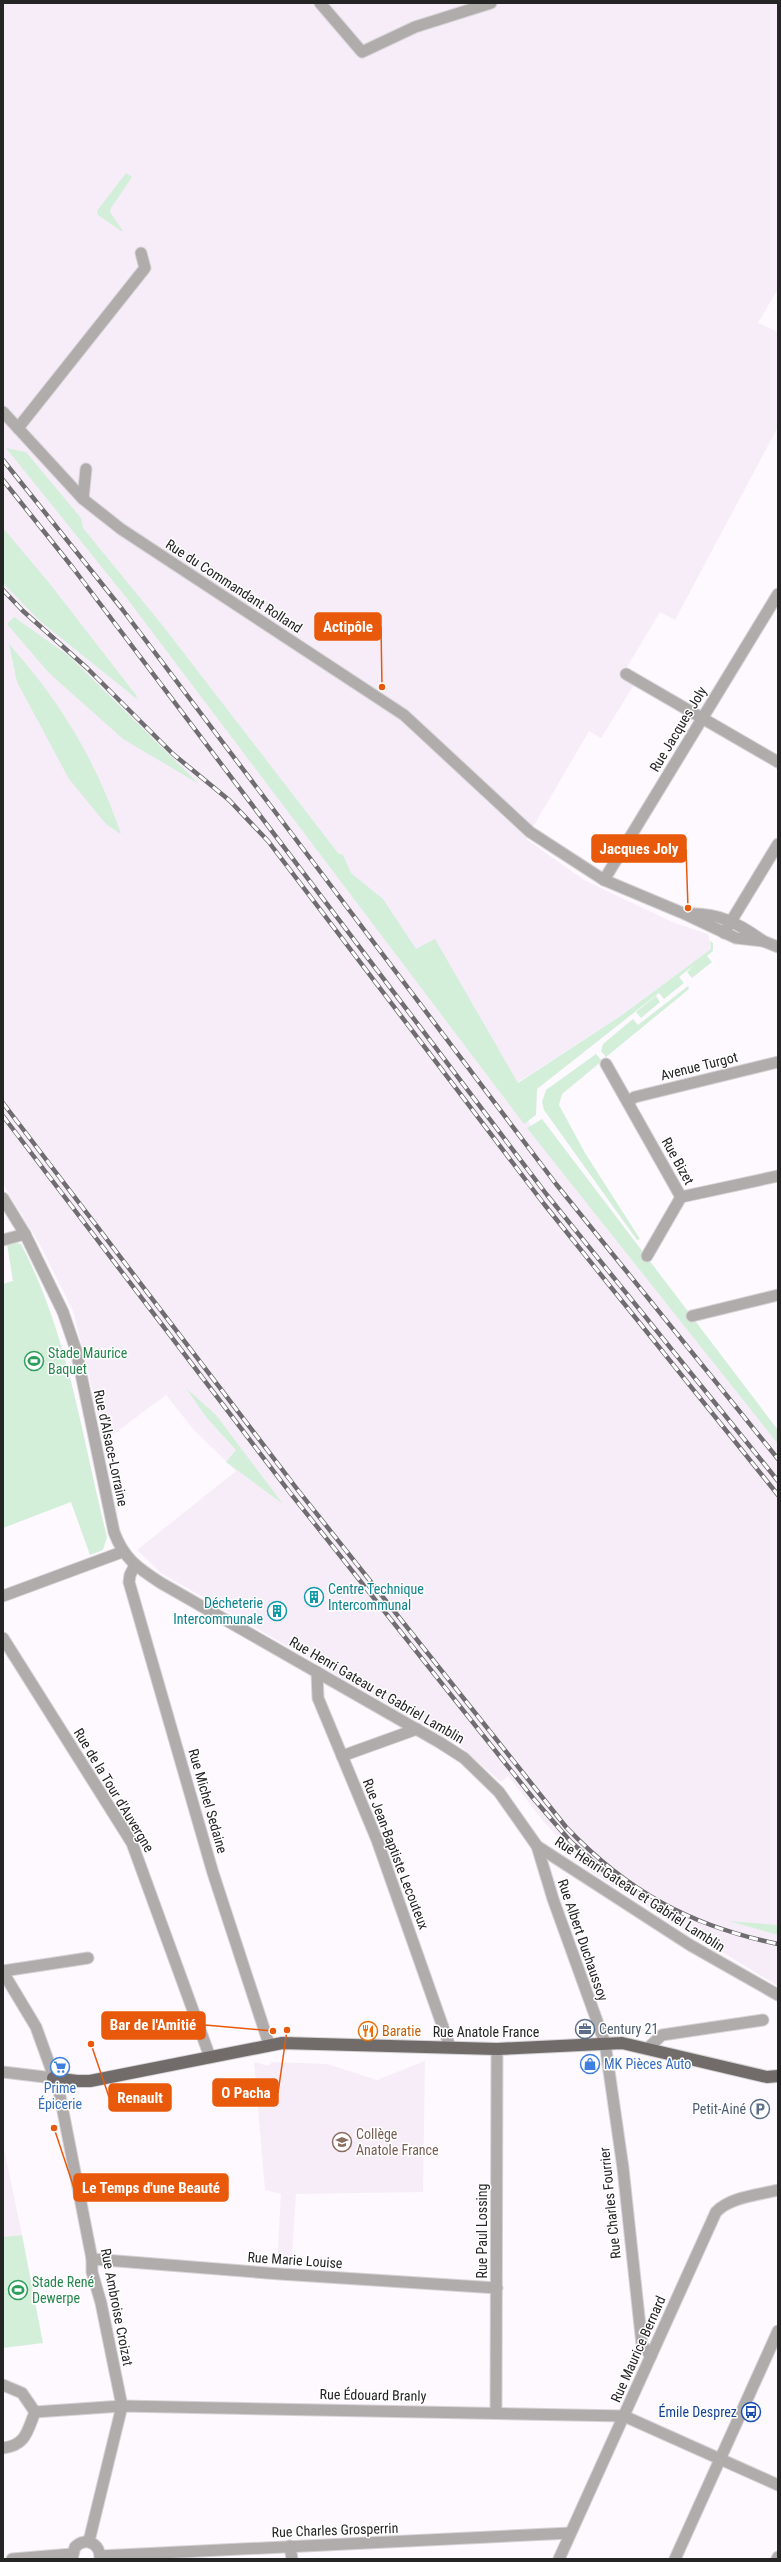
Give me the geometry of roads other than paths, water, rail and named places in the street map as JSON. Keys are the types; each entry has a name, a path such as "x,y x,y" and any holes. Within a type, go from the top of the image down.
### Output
{"main road":[{"name":"Rue Anatole France","path":"53,2078 90,2081 269,2044 497,2049 622,2043 774,2078"}],"street":[{"path":"320,3 362,52 415,28 491,3"},
{"path":"18,428 145,268 141,253"},
{"name":"Rue du Commandant Rolland","path":"3,412 83,499 121,529 404,715 530,832 604,880 685,914 736,938 763,941"},
{"path":"83,499 86,469"},
{"name":"Rue Jacques Joly","path":"604,880 778,594"},
{"path":"626,674 703,717 778,762"},
{"path":"724,933 778,844"},
{"path":"685,914 704,912 732,921 763,941 778,947"},
{"name":"Avenue Turgot","path":"628,1101 635,1097 778,1062"},
{"name":"Rue Bizet","path":"606,1064 681,1197 647,1256"},
{"path":"681,1197 778,1176"},
{"name":"Rue d'Alsace-Lorraine","path":"3,1198 25,1234 63,1312 76,1350 114,1532 122,1552"},
{"path":"3,1240 25,1234"},
{"path":"692,1316 778,1295"},
{"path":"3,1596 122,1552"},
{"name":"Rue Henri Gateau et Gabriel Lamblin","path":"122,1552 135,1565 161,1583 417,1729 464,1758 483,1776 512,1808 537,1846 690,1945 778,1995"},
{"name":"Rue Michel Sedaine","path":"135,1565 129,1582 213,1873 269,2044"},
{"name":"Rue de la Tour d'Auvergne","path":"3,1638 132,1843 210,2057"},
{"name":"Rue Jean-Baptiste Lecouteux","path":"317,1672 318,1698 377,1840 450,2047"},
{"path":"342,1756 417,1729"},
{"name":"Rue Albert Duchaussoy","path":"537,1846 550,1891 605,2044"},
{"path":"3,1972 88,1958"},
{"name":"Rue Ambroise Croizat","path":"3,1972 36,2027 53,2078 59,2091 92,2259 92,2272 101,2302 122,2406 89,2542"},
{"path":"648,2048 662,2035 763,2020"},
{"name":"Rue Charles Fourrier","path":"605,2044 623,2168 642,2345 651,2356"},
{"name":"Rue Paul Lossing","path":"496,2412 497,2049"},
{"name":"Rue Anatole France","path":"3,2072 53,2078"},
{"name":"Rue Maurice Bernard","path":"559,2559 716,2212 722,2206 738,2200 778,2190"},
{"name":"Rue Marie Louise","path":"92,2259 280,2274 497,2288"},
{"path":"675,2559 778,2331"},
{"path":"3,2384 22,2393 35,2412 23,2438 16,2446 3,2448"},
{"name":"Rue Édouard Branly","path":"35,2412 122,2406 496,2412 624,2416"},
{"path":"624,2416 778,2485"},
{"name":"Rue Charles Grosperrin","path":"100,2557 290,2546 570,2533"},
{"path":"12,2559 72,2556 78,2544 89,2542 98,2548 100,2557"},
{"path":"290,2546 292,2559"}],"railway":[{"path":"3,460 122,609 556,1184 778,1459"},
{"path":"3,480 73,568 547,1195 778,1481"},
{"path":"3,590 23,611 87,668 173,754 229,800 268,841 544,1204 778,1495"},
{"path":"3,1103 297,1489 566,1827 589,1850 613,1870 637,1888 663,1903 689,1916 717,1927 778,1944"},
{"path":"3,1116 291,1494 533,1798 571,1842 613,1879"}],"place":[{"name":"Actipôle","path":"382,687"},
{"name":"Jacques Joly","path":"688,908"},
{"name":"Stade Maurice Baquet","path":"34,1361"},
{"name":"Centre Technique Intercommunal","path":"314,1597"},
{"name":"Décheterie Intercommunale","path":"277,1611"},
{"name":"Century 21","path":"585,2029"},
{"name":"O Pacha","path":"287,2030"},
{"name":"Bar de l'Amitié","path":"273,2031"},
{"name":"Baratie","path":"368,2031"},
{"name":"Renault","path":"91,2044"},
{"name":"MK Pièces Auto","path":"590,2064"},
{"name":"Prime Épicerie","path":"60,2067"},
{"name":"Petit-Ainé","path":"760,2109"},
{"name":"Le Temps d'une Beauté","path":"54,2128"},
{"name":"Collège Anatole France","path":"342,2142"},
{"name":"Stade René Dewerpe","path":"18,2290"},
{"name":"Émile Desprez","path":"751,2412"}]}
